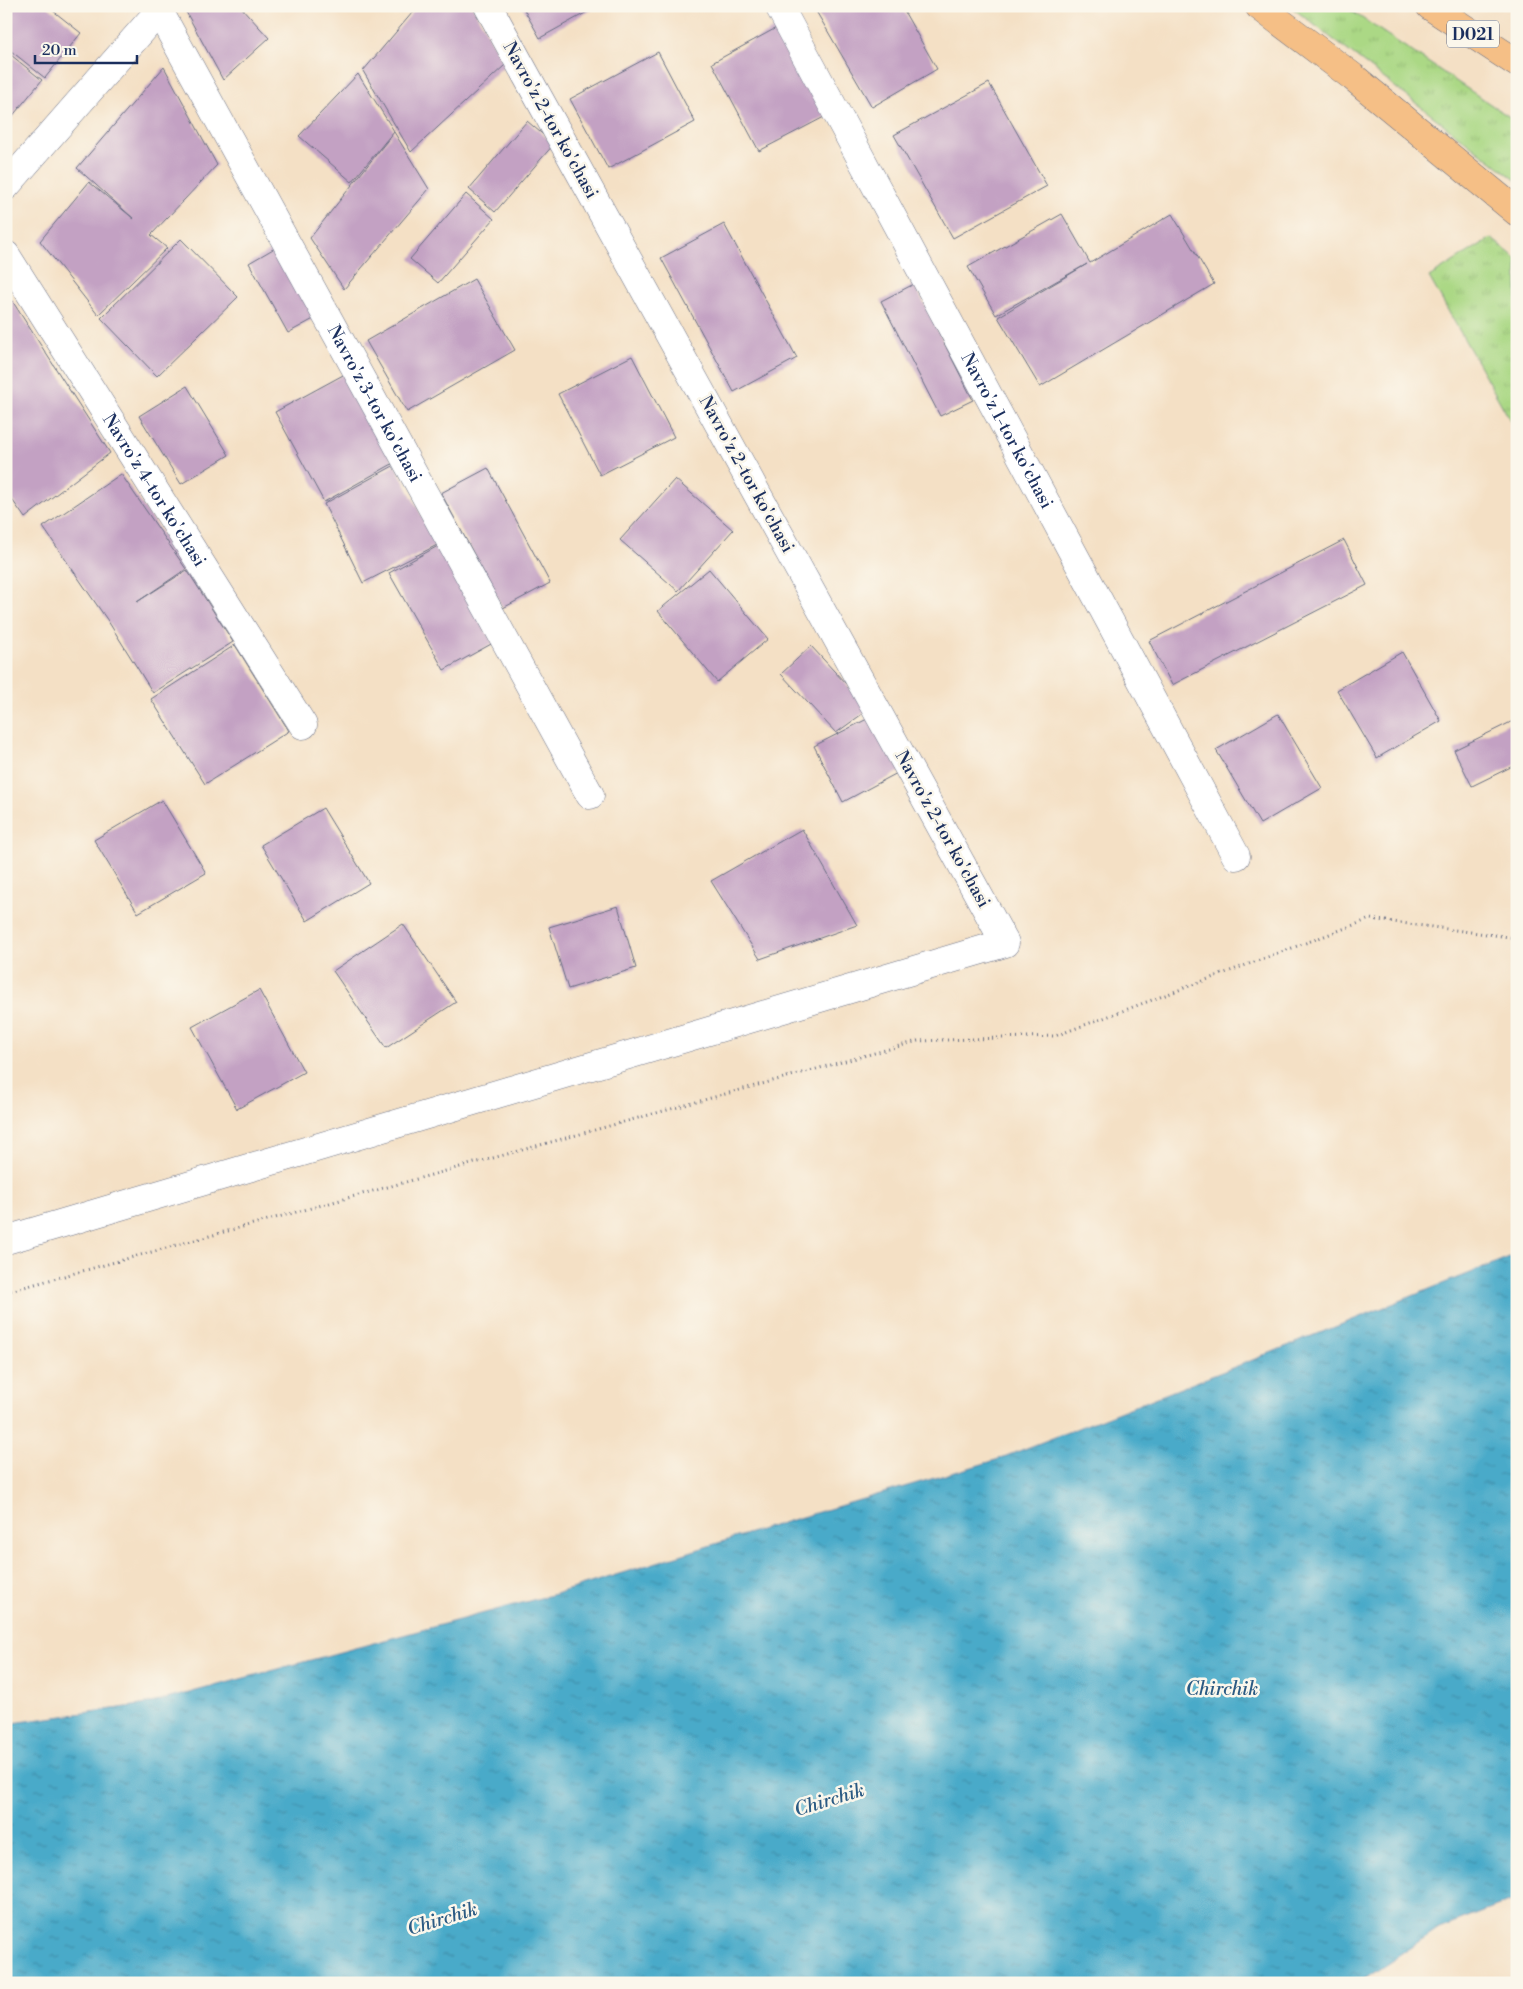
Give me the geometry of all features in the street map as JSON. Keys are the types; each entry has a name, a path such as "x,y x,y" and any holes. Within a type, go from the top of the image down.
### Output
{"highway":[{"path":"1259,6 1353,77 1517,212"},
{"name":"D021","path":"1430,6 1517,63"}],"street":[{"name":"Navro'z 2-tor ko'chasi","path":"6,1240 1005,943 488,6"},
{"name":"Navro'z 1-tor ko'chasi","path":"779,6 1236,856"},
{"path":"6,186 157,8"},
{"name":"Navro'z 3-tor ko'chasi","path":"157,8 590,795"},
{"name":"Navro'z 4-tor ko'chasi","path":"6,255 303,724"}],"path":[{"path":"6,1292 918,1041 1055,1036 1370,919 1517,938"}],"green space":[{"path":"1290,6 1344,6 1517,122 1517,181"},
{"path":"1491,238 1517,259 1517,432 1429,277"}],"water":[{"name":"Chirchik","path":"1517,1254 1517,1899 1439,1929 1366,1978 1363,1983 6,1983 6,1724 148,1704 555,1594 795,1519 996,1460"}],"building":[{"path":"14,6 47,6 81,33 45,78 6,47 6,16"},
{"path":"188,6 240,6 269,38 223,80 185,10"},
{"path":"418,6 472,6 505,65 411,152 363,71"},
{"path":"522,6 598,6 540,38"},
{"path":"813,6 901,6 937,69 872,107"},
{"path":"778,27 826,116 759,151 712,63"},
{"path":"6,51 42,80 6,124"},
{"path":"658,52 695,122 608,169 570,99"},
{"path":"164,67 217,165 151,235 167,248 98,315 40,241 89,182 134,219 77,168"},
{"path":"358,74 394,131 352,182 299,136"},
{"path":"989,83 1047,186 953,238 894,135"},
{"path":"527,121 554,144 495,212 469,189"},
{"path":"394,132 429,189 344,289 310,238"},
{"path":"466,194 494,219 438,283 410,259"},
{"path":"1062,214 1090,263 1172,214 1214,284 1040,387 998,317 1087,264 996,315 968,267"},
{"path":"724,224 797,358 734,392 661,258"},
{"path":"181,239 238,297 157,376 101,318"},
{"path":"280,245 319,316 288,333 249,263"},
{"path":"474,279 515,350 407,412 366,341"},
{"path":"914,284 973,400 940,416 881,301"},
{"path":"11,299 110,453 25,518 6,491 6,305"},
{"path":"632,356 674,437 600,475 558,394"},
{"path":"345,374 394,463 324,502 275,412"},
{"path":"187,386 229,455 181,484 139,416"},
{"path":"395,465 437,545 363,583 324,504"},
{"path":"488,468 550,583 503,608 441,493"},
{"path":"121,474 186,569 137,602 187,570 233,642 153,693 108,621 43,527"},
{"path":"675,479 733,530 678,591 620,540"},
{"path":"1344,540 1367,585 1172,685 1149,641"},
{"path":"438,546 493,643 444,670 389,573"},
{"path":"709,569 768,639 717,682 658,611"},
{"path":"235,645 289,731 205,784 151,699"},
{"path":"811,646 869,709 836,733 781,674"},
{"path":"1402,652 1441,721 1377,758 1337,690"},
{"path":"1278,714 1322,788 1260,824 1216,750"},
{"path":"873,716 901,771 843,802 814,746"},
{"path":"1517,719 1517,764 1472,786 1454,750"},
{"path":"162,800 206,873 138,913 94,840"},
{"path":"323,808 369,883 307,921 261,845"},
{"path":"802,829 857,925 760,959 711,881"},
{"path":"618,906 636,968 568,989 549,927"},
{"path":"403,924 456,1002 386,1048 333,971"},
{"path":"259,990 304,1072 237,1109 192,1027"}]}
